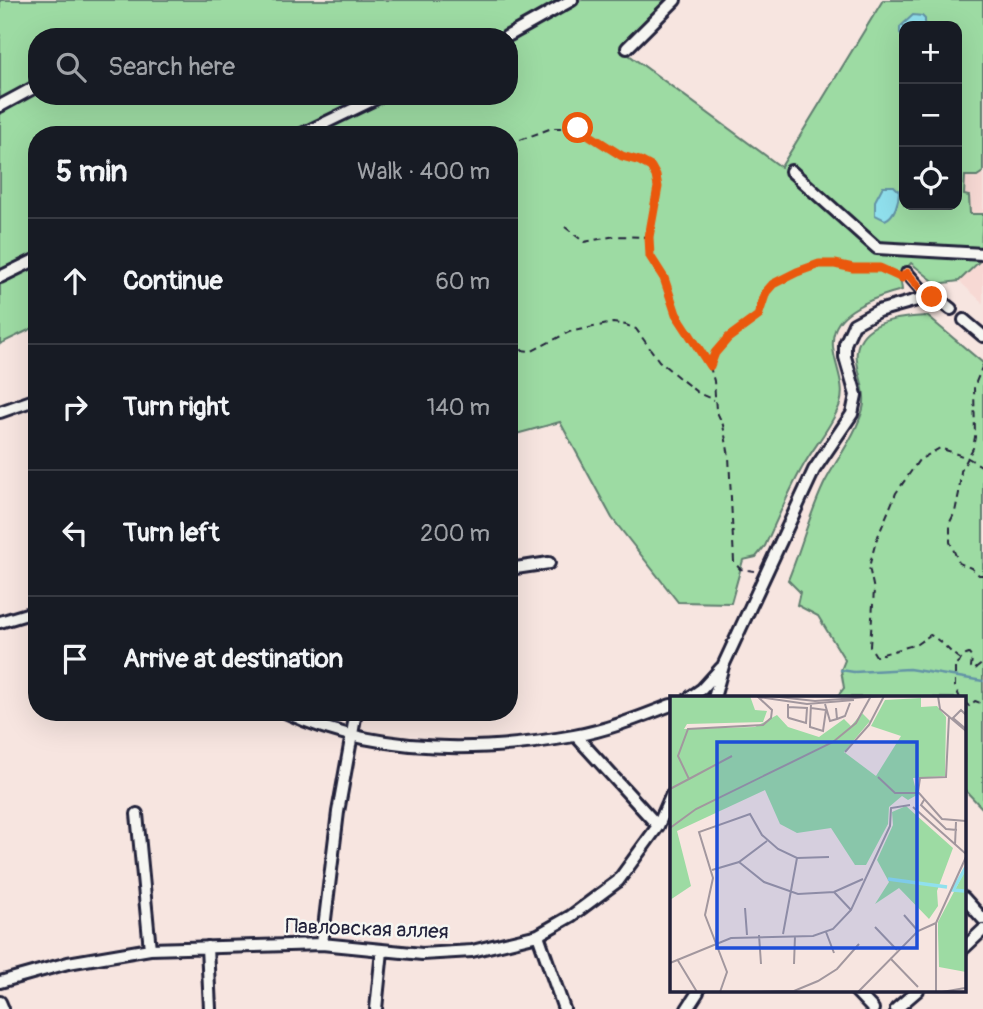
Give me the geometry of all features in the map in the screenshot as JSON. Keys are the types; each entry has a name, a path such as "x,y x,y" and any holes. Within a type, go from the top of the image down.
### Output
{"street":[{"path":"518,30 572,0"},
{"path":"627,48 675,0"},
{"path":"0,106 28,91"},
{"path":"319,126 362,105"},
{"path":"791,171 877,248 983,254"},
{"path":"0,277 28,263"},
{"path":"907,273 928,297"},
{"path":"715,696 723,666 814,470 852,414 856,396 845,357 845,344 853,324 878,310 928,297 937,298 951,309"},
{"path":"964,320 983,336"},
{"path":"0,412 28,402"},
{"path":"518,568 549,563"},
{"path":"0,622 28,614"},
{"path":"691,696 702,689 723,666"},
{"path":"310,721 351,736 400,745 496,747 576,736 632,720 670,705"},
{"path":"322,944 338,812 354,721"},
{"path":"576,736 658,826"},
{"name":"Павловская аллея","path":"0,982 68,962 150,949 322,944 422,954 472,951 538,934 571,916 618,881 658,826 670,798"},
{"path":"136,814 150,949"},
{"path":"965,899 983,919"},
{"path":"965,947 983,930"},
{"path":"538,934 564,1009"},
{"path":"207,947 211,1009"},
{"path":"376,1009 382,951"},
{"path":"687,1009 698,992"},
{"path":"857,992 873,1009"},
{"path":"896,1009 916,992"},
{"path":"0,1002 3,1009"}],"path":[{"path":"518,141 552,128 578,128 622,156 651,167 658,187 649,237 650,256 664,278 676,314 710,366 716,410 723,425 729,456 734,562 740,569 765,572"},
{"path":"565,227 584,242 615,236 649,237"},
{"path":"710,366 715,353 722,345 758,316 766,292 773,284 797,272 819,264 835,264 853,268 880,268 902,278 907,273"},
{"path":"518,350 532,351 569,332 612,323 626,325 636,330 659,361 698,393 715,401"},
{"path":"983,365 974,387 975,437 961,471 960,493 948,534 959,563 983,575"},
{"path":"960,659 949,652 939,639 930,635 916,644 876,656 870,646 874,590 869,567 876,541 896,493 919,460 940,448 968,458 983,467"},
{"path":"959,696 955,688 955,665 970,654 971,667 974,670 983,663"},
{"path":"965,703 969,706 975,701 983,704"}],"shaded area":[{"path":"983,172 983,214 970,214 964,196 965,175 977,176"},
{"path":"983,258 983,303 959,281"}],"green space":[{"path":"0,0 667,0 621,49 781,167 883,0 983,0 983,172 977,176 965,176 964,195 969,196 970,214 983,214 983,258 959,281 937,284 911,263 900,275 902,290 854,309 839,322 833,348 841,386 840,404 797,477 765,546 756,557 743,560 731,603 678,602 612,518 560,422 518,434 518,126 28,126 28,330 0,344"},
{"path":"927,316 983,363 983,809 965,790 965,696 838,696 844,688 841,670 845,660 818,616 797,605 800,592 788,580 819,496 856,428 863,409 864,392 857,357 860,341 872,328 899,319"}],"water":[{"path":"913,15 925,19 925,21 906,21"},
{"path":"883,186 894,186 899,191 896,208 885,220 875,215 875,201"}],"waterway":[{"path":"841,670 854,672 909,669 983,681"}],"route":[{"path":"578,128 622,156 651,167 656,176 658,187 649,237 650,256 664,278 676,314 710,366 715,353 728,338 758,316 766,292 773,284 819,264 880,268 902,278 907,273 928,297 932,297"}]}
